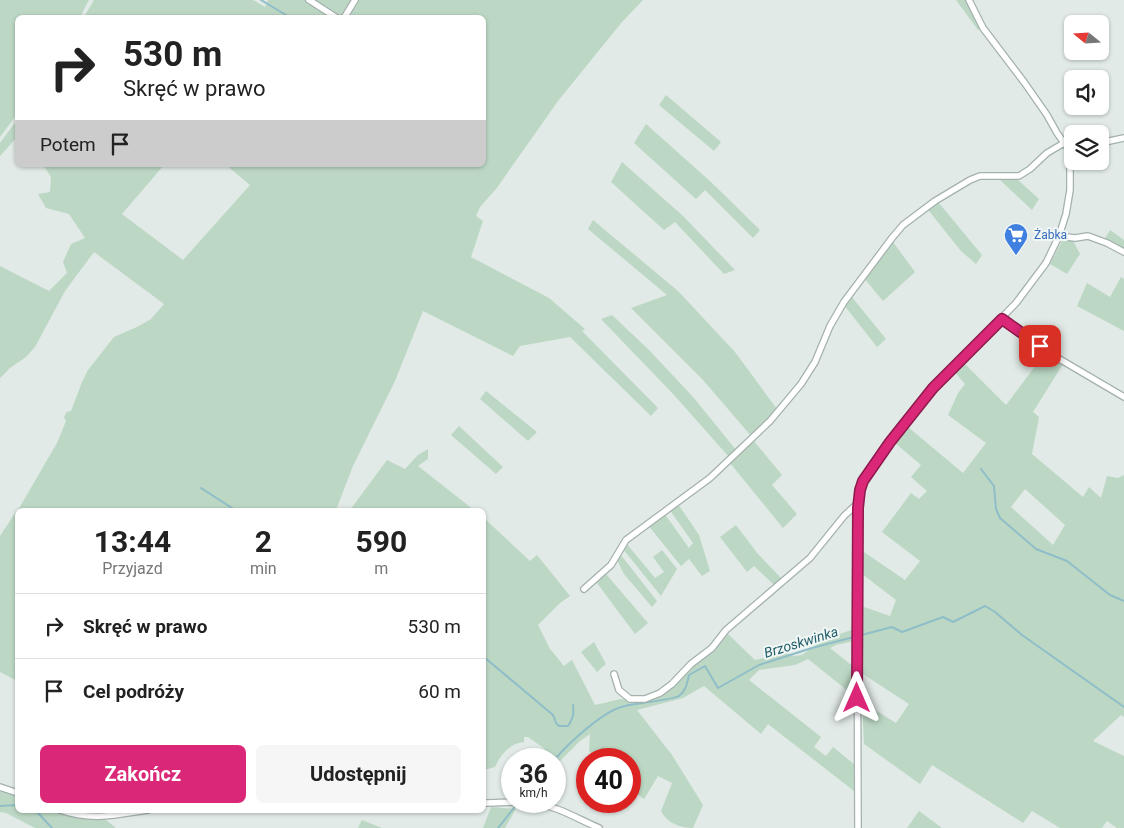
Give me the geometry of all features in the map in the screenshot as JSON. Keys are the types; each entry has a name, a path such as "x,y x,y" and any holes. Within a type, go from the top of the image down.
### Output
{"street":[{"path":"309,0 332,15"},
{"path":"346,15 355,0"},
{"path":"584,589 611,565 626,540 710,478 776,414 801,384 815,362 830,326 844,302 903,225 935,201 970,180 980,176 1019,176 1030,169 1047,153 1064,143 1047,114 984,28 969,0"},
{"path":"1109,142 1124,138"},
{"path":"858,828 858,503 860,490 863,481 890,442 933,388 1002,319 1036,279 1059,236 1068,202 1070,170"},
{"path":"1059,236 1075,238 1088,236 1124,252"},
{"path":"1002,319 1051,354 1124,397"},
{"path":"614,674 619,690 630,699 645,699 660,693 682,675 691,664 712,648 726,630 810,558 844,516 858,503"},
{"path":"0,787 15,792"},
{"path":"486,804 501,803"},
{"path":"70,813 104,817 129,813"},
{"path":"565,813 599,828"}],"green space":[{"path":"0,0 89,0 81,15 15,15 15,117 0,137"},
{"path":"94,0 253,0 265,7 268,0 643,0 622,22 558,101 496,189 480,207 476,216 483,221 471,257 549,298 585,329 582,331 658,408 651,416 570,337 520,346 513,356 423,311 395,381 353,466 337,508 19,508 57,443 66,421 64,417 67,412 71,411 88,370 114,337 151,319 164,304 94,252 65,291 35,347 26,357 0,378 0,266 49,291 67,273 63,262 71,244 85,238 69,214 46,208 38,194 50,192 51,177 44,167 162,167 122,214 183,260 250,185 228,167 486,167 486,15 85,15"},
{"path":"956,0 967,0 982,28 978,30"},
{"path":"666,95 721,142 714,151 659,105"},
{"path":"15,123 15,139 0,156 0,143"},
{"path":"646,124 711,182 760,230 753,238 705,190 696,199 634,143"},
{"path":"622,162 683,216 735,270 724,274 675,222 664,230 611,182"},
{"path":"1000,180 1018,180 1039,199 1032,210"},
{"path":"938,202 982,255 976,264 961,251 929,211 929,208"},
{"path":"593,220 678,291 735,352 777,409 752,437 703,380 631,308 667,295 588,229"},
{"path":"1110,230 1124,240 1124,250 1104,240"},
{"path":"1062,241 1073,241 1080,254 1067,274 1050,264"},
{"path":"893,242 915,272 883,301 864,278"},
{"path":"1121,277 1124,279 1124,331 1077,306 1087,283 1110,297"},
{"path":"851,296 886,339 877,347 844,305"},
{"path":"612,315 649,350 694,398 736,450 729,457 674,395 601,319"},
{"path":"1045,353 1063,364 1033,412 1039,417 1032,454 1083,497 1089,487 1101,498 1107,476 1118,478 1124,475 1124,717 1121,715 1093,741 1124,756 1124,828 1117,828 1107,821 1102,828 1060,828 1032,811 1023,823 932,765 920,784 864,744 862,702 896,723 909,704 863,674 861,606 890,616 896,600 862,574 861,550 905,580 920,561 882,532 911,493 919,499 927,491 911,477 921,465 895,443 908,427 963,473 986,443 948,415 958,393 965,384 954,371 963,362 1006,405","holes":["1025,489 1065,525 1053,545 1011,507"]},
{"path":"486,391 537,432 528,441 480,399"},
{"path":"459,426 503,467 496,474 451,435"},
{"path":"754,441 782,475 772,485 797,514 783,528 730,463"},
{"path":"428,449 428,459 418,466 471,508 351,508 387,460 405,469 418,455"},
{"path":"678,504 699,535 710,571 702,576 689,559 681,566 648,525 664,513 689,548 693,543 669,509"},
{"path":"15,513 15,680 0,672 0,536"},
{"path":"486,520 530,561 537,555 570,596 560,603 538,625 550,649 564,666 572,660 595,705 621,699 638,702 662,694 693,666 713,652 727,633 755,660 788,653 794,656 802,655 823,640 854,629 854,641 830,648 854,667 853,695 808,659 795,665 759,670 749,680 821,737 814,747 826,756 833,747 854,764 854,791 768,724 761,734 704,686 683,698 637,710 672,755 703,805 693,828 674,824 661,811 672,783 658,776 644,799 641,797 641,748 589,748 590,734 566,755 566,748 544,748 528,737 524,737 524,742 509,748 501,748 500,758 495,767 486,769"},
{"path":"736,525 758,554 782,579 774,585 754,566 747,572 720,537"},
{"path":"626,543 655,578 664,572 653,557 662,550 677,569 661,596 623,549"},
{"path":"620,554 657,601 652,607 624,574 617,560"},
{"path":"606,574 648,623 635,634 597,583"},
{"path":"594,642 606,664 597,672 581,652"},
{"path":"0,790 15,795 15,813 61,813 80,819 106,820 116,828 35,828 6,813 0,812"},
{"path":"491,807 501,808 501,813 514,813 505,828 483,828"},
{"path":"919,811 942,828 907,828"},
{"path":"362,820 382,828 358,828"}],"waterway":[{"path":"261,0 286,15"},
{"path":"981,469 994,486 996,509 1000,518 1036,549 1067,561 1110,595 1124,601"},
{"path":"201,488 232,508"},
{"name":"Brzoskwinka","path":"565,748 598,720 617,709 679,696 685,689 689,675 705,666 718,688 759,665 812,648 892,627 902,632 943,617 953,622 985,606 1022,635 1124,707"},
{"path":"486,659 553,715 559,726 568,726 573,716 573,705"},
{"name":"Brzoskwinka","path":"0,806 15,805"},
{"name":"Brzoskwinka","path":"38,813 52,828"},
{"name":"Brzoskwinka","path":"498,828 510,813"}],"place":[{"name":"Żabka","path":"1016,256"}],"route":[{"path":"857,698 858,508 863,481 890,442 933,388 1002,319 1040,346"}]}
